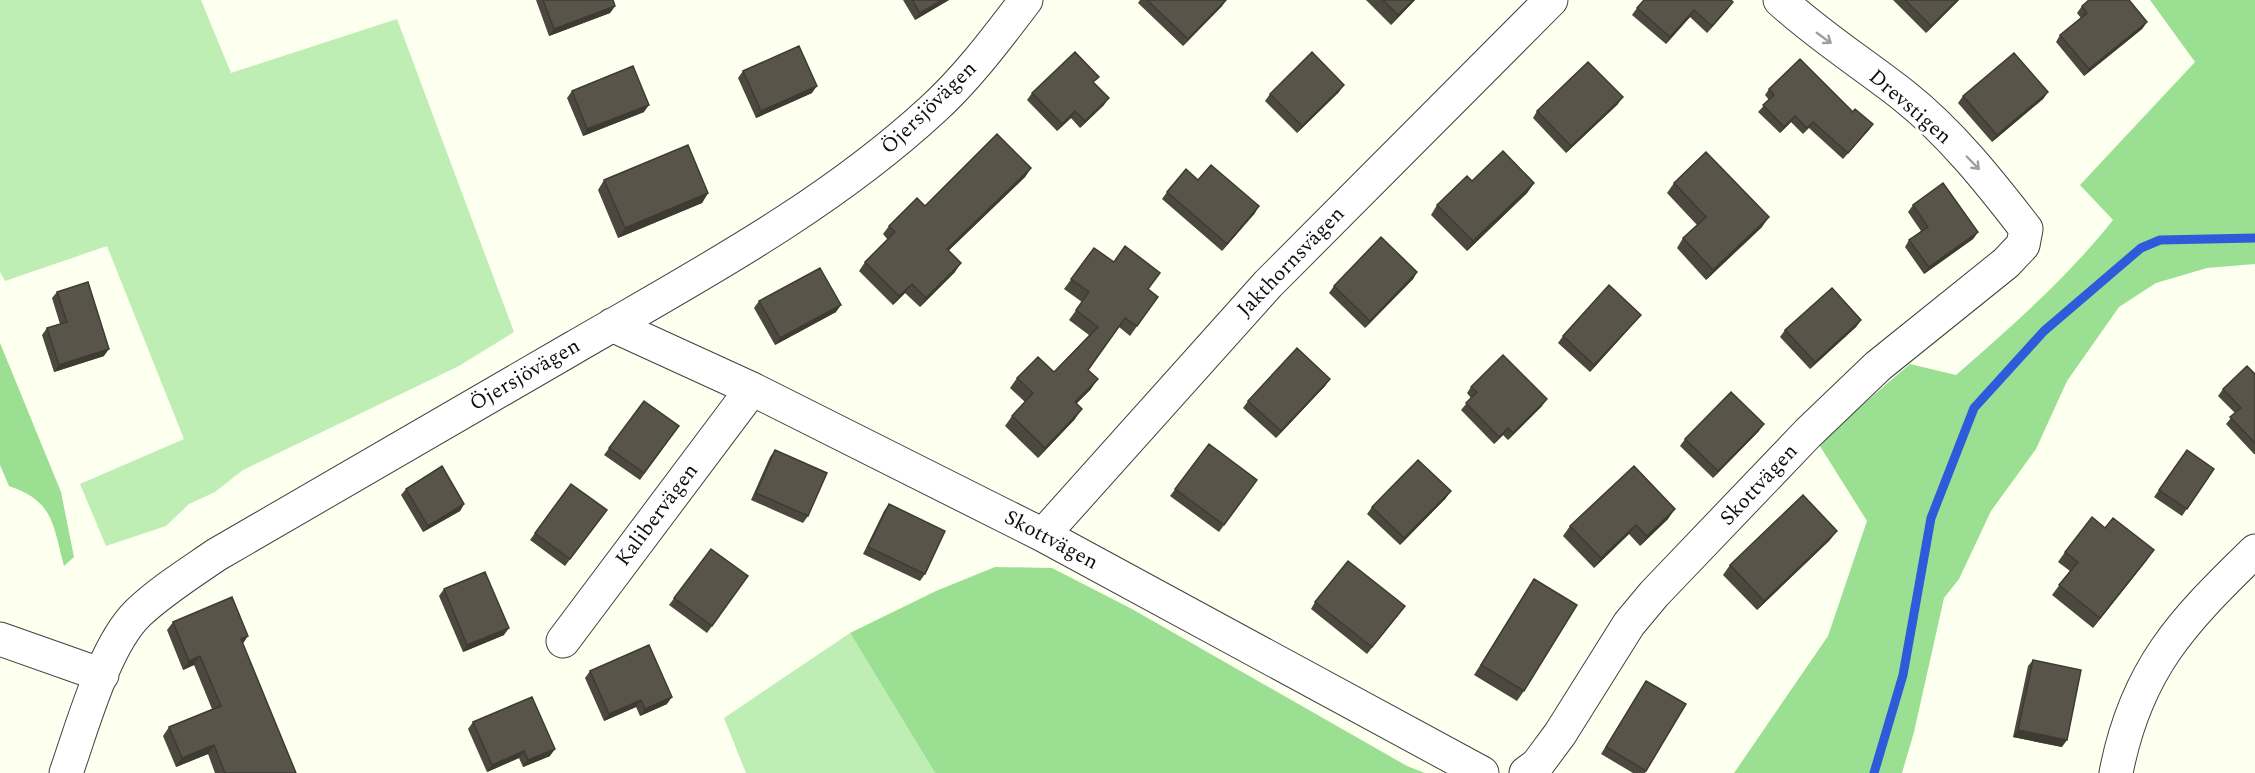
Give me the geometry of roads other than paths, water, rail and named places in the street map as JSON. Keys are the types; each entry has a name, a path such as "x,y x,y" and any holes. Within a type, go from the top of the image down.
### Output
{"street":[{"name":"Öjersjövägen","path":"66,773 102,675 136,614 216,555 612,325 811,206 882,153 934,108 981,59 1026,0"},
{"name":"Jakthornsvägen","path":"1043,535 1268,284 1551,0"},
{"name":"Drevstigen","path":"1780,0 1808,26 1924,113 1987,178 2026,229"},
{"name":"Skottvägen","path":"1526,773 1537,765 1560,734 1629,624 1654,594 1808,433 1878,366 2006,263 2023,245 2026,229"},
{"name":"Skottvägen","path":"612,325 752,389 1043,535 1482,773"},
{"name":"Kalibervägen","path":"563,641 752,389"},
{"path":"2116,773 2131,715 2145,681 2170,640 2195,611 2255,551"},
{"path":"0,639 102,675"}],"waterway":[{"path":"1874,773 1903,675 1931,518 1974,408 2044,331 2141,248 2160,240 2255,238"}]}
